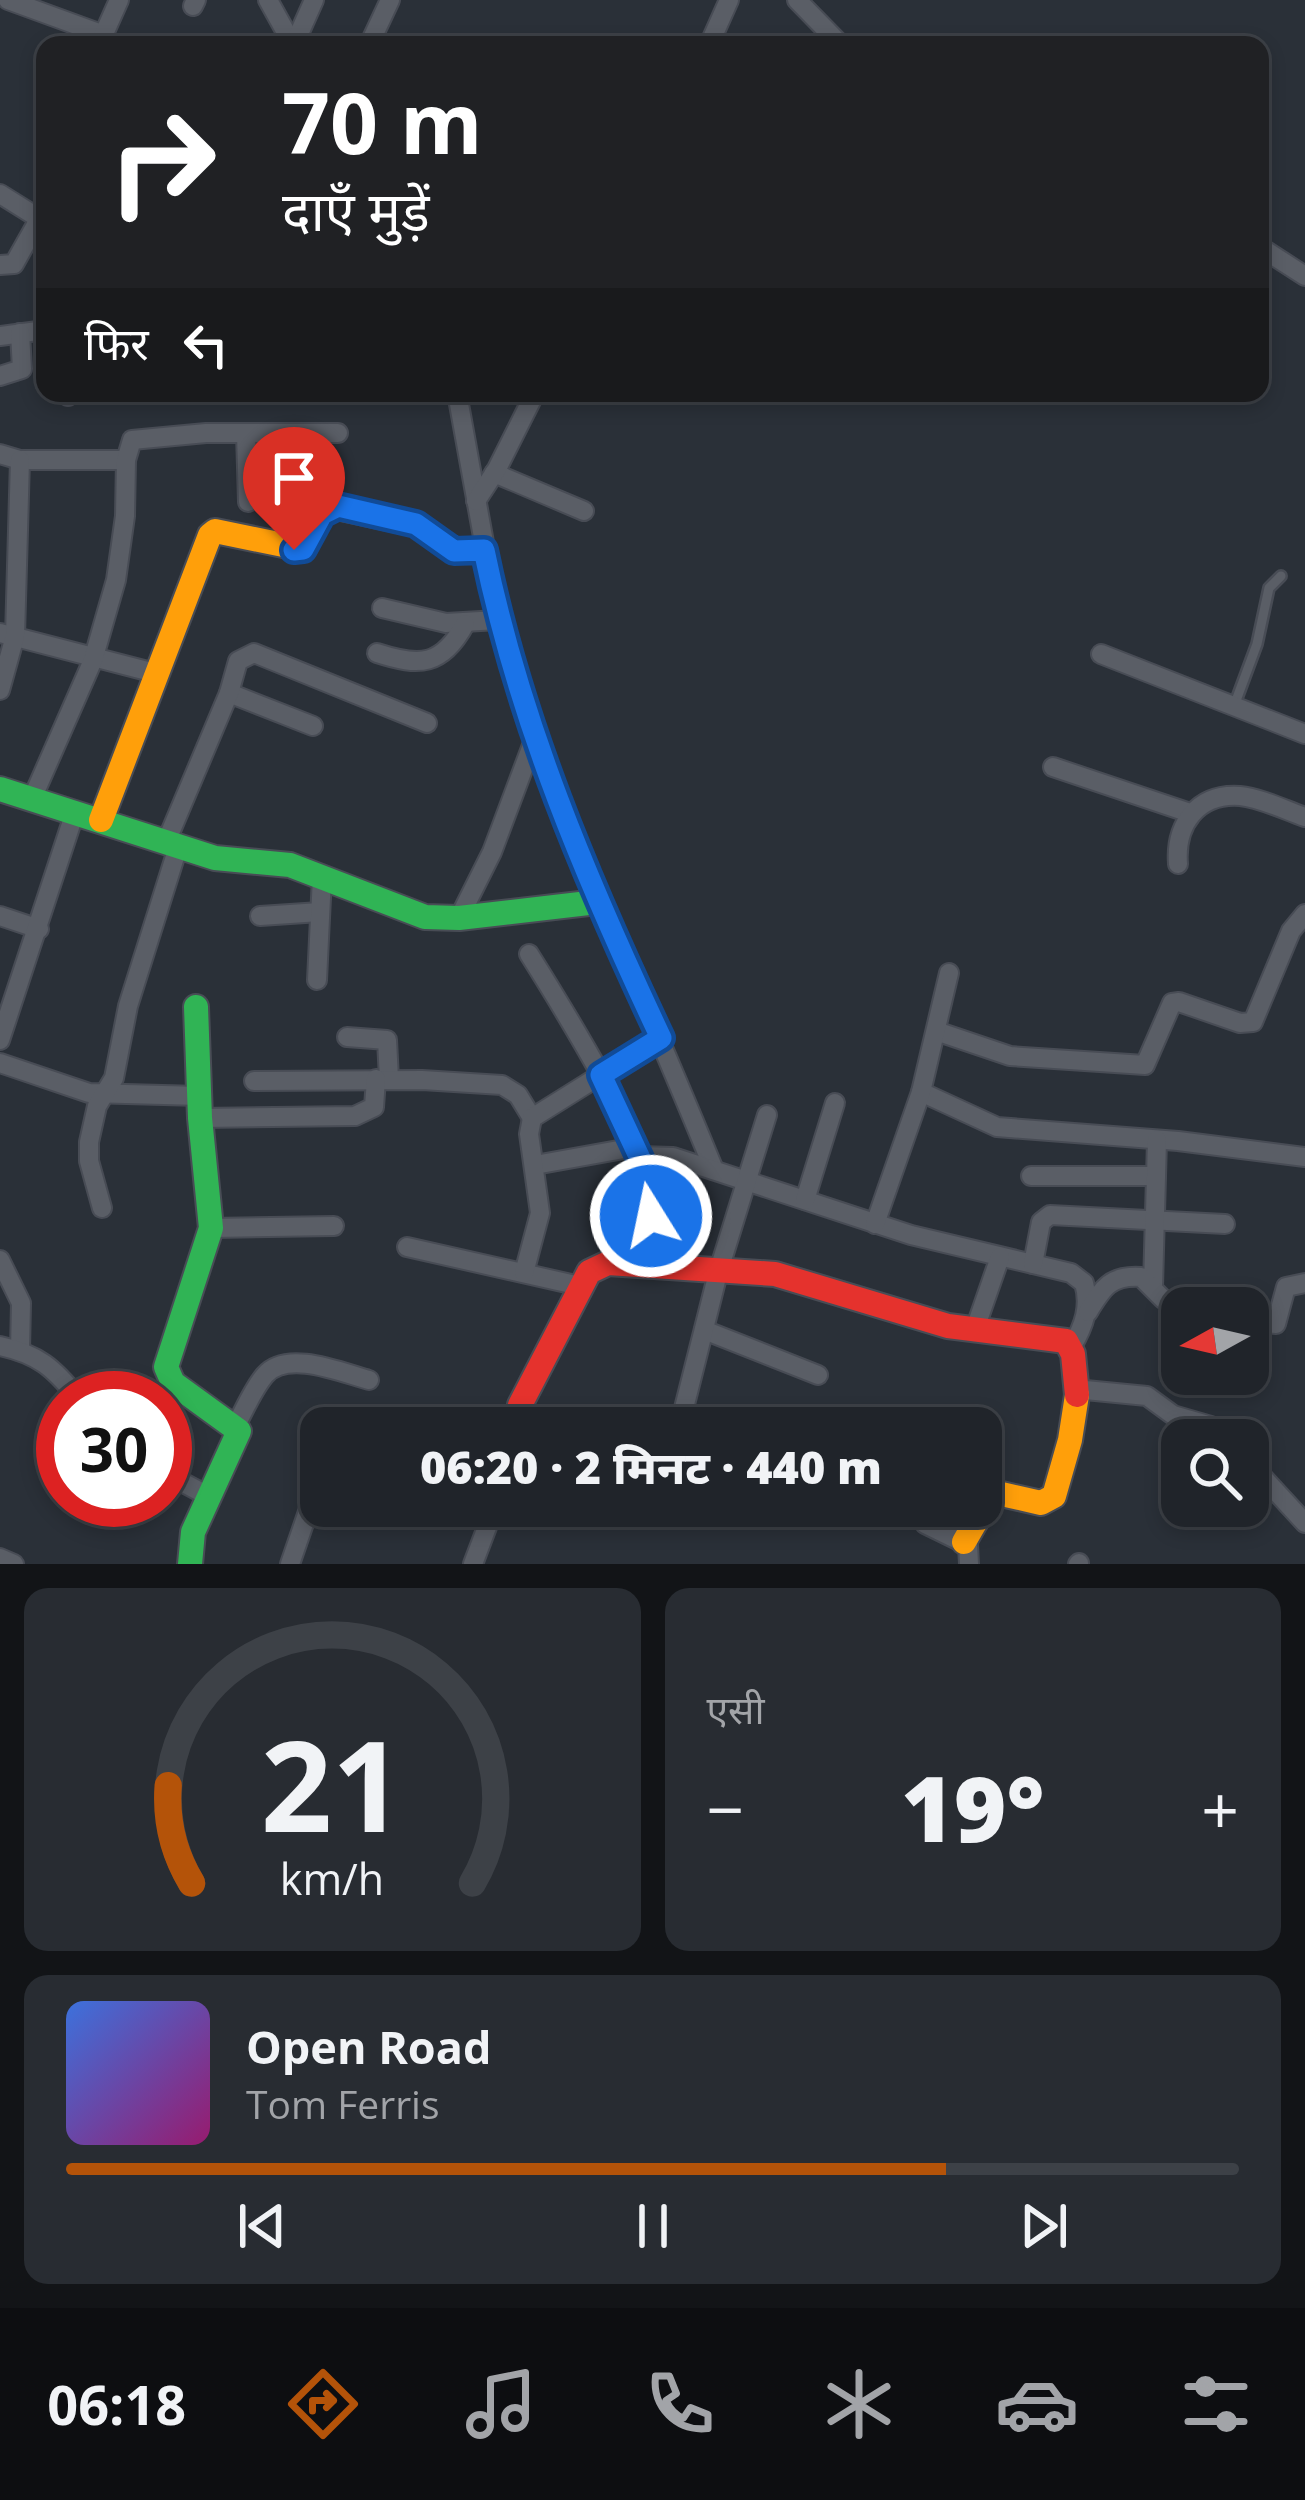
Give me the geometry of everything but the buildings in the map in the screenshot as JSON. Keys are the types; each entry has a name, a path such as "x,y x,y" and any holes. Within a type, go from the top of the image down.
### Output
{"street":[{"path":"8,0 92,36"},
{"path":"103,36 119,0"},
{"path":"268,0 293,36"},
{"path":"298,36 314,0"},
{"path":"374,36 390,0"},
{"path":"713,36 729,0"},
{"path":"797,0 832,36"},
{"path":"0,194 36,211"},
{"path":"0,265 14,264 36,226"},
{"path":"1269,253 1305,276"},
{"path":"0,376 22,369 25,362 10,335"},
{"path":"459,402 498,620 534,740 714,1170"},
{"path":"476,501 530,402"},
{"path":"246,433 248,502"},
{"path":"32,799 94,660 116,580 128,446 137,437 338,433"},
{"path":"0,691 8,634 10,457 126,460"},
{"path":"494,473 584,511"},
{"path":"101,820 215,531 303,549 322,514 338,506 416,524 454,551 484,550"},
{"path":"382,608 465,624 498,620"},
{"path":"377,653 413,662 434,658 446,652 465,624"},
{"path":"8,634 159,674"},
{"path":"102,1208 88,1152 96,1109 114,1078 172,842 238,661 254,653 427,723"},
{"path":"1100,654 1305,734"},
{"path":"229,692 313,726"},
{"path":"459,918 492,852 534,740"},
{"path":"1053,767 1190,813"},
{"path":"0,789 215,858 290,865 425,916 459,918 598,902"},
{"path":"1178,864 1178,836 1190,813 1215,800 1241,796 1305,818"},
{"path":"0,1040 75,812"},
{"path":"317,980 322,877"},
{"path":"260,916 320,912"},
{"path":"935,1031 1010,1056 1145,1066 1172,1004 1179,1002 1240,1023 1253,1022 1291,931 1305,914"},
{"path":"0,916 39,929"},
{"path":"529,954 601,1075 652,1184 654,1202 627,1263"},
{"path":"875,1224 921,1092 949,973"},
{"path":"190,1564 193,1532 239,1438 236,1425 167,1375 211,1228 196,1007"},
{"path":"0,1064 74,1090 200,1107 355,1116 374,1107 386,1040 347,1037"},
{"path":"532,1118 661,1038"},
{"path":"254,1081 382,1079 502,1085 518,1095 532,1118 539,1223 524,1273"},
{"path":"921,1092 997,1127 1305,1156"},
{"path":"805,1200 835,1103"},
{"path":"684,1407 718,1273 767,1115"},
{"path":"1153,1287 1157,1140"},
{"path":"535,1165 637,1151 665,1155 875,1224 1078,1277 1087,1292 1086,1316"},
{"path":"1031,1176 1156,1176"},
{"path":"1033,1264 1041,1222 1051,1215 1225,1224"},
{"path":"211,1228 334,1226"},
{"path":"406,1247 580,1286"},
{"path":"975,1329 1000,1257"},
{"path":"0,1260 21,1303 26,1352"},
{"path":"520,1407 580,1286 597,1265 776,1274 915,1318 1056,1339 1072,1346"},
{"path":"929,1527 967,1553 990,1497 997,1493 1041,1503 1054,1496 1070,1454 1075,1389 1072,1346 1086,1316 1112,1279 1141,1277 1161,1297"},
{"path":"1269,1324 1276,1324 1286,1287 1305,1283"},
{"path":"704,1330 818,1375"},
{"path":"0,1346 26,1352 55,1371"},
{"path":"236,1425 266,1374 282,1365 311,1366 369,1380"},
{"path":"1075,1389 1147,1396 1174,1415 1195,1419"},
{"path":"1269,1484 1305,1523"},
{"path":"192,1487 210,1497"},
{"path":"290,1564 303,1527"},
{"path":"473,1564 487,1527"},
{"path":"0,1558 14,1564"}],"lane":[{"path":"1234,706 1257,644 1268,588 1281,577"}],"traffic: fast":[{"path":"0,789 215,858 290,865 425,917 459,918 597,902"},
{"path":"190,1564 193,1532 239,1431 173,1383 166,1367 211,1228 196,1007"}],"traffic: slow":[{"path":"101,820 215,531 303,549 322,514 337,507 416,524 454,551 484,550"},
{"path":"964,1542 997,1493 1041,1503 1054,1496 1077,1395"}],"traffic: jam":[{"path":"520,1407 589,1272 608,1263 775,1274 948,1326 1066,1341 1073,1354 1077,1395"}],"route":[{"path":"294,550 309,542 322,514 338,506 416,524 454,551 484,550 498,620 534,740 598,902 661,1038 601,1075 652,1184 651,1216"}]}
